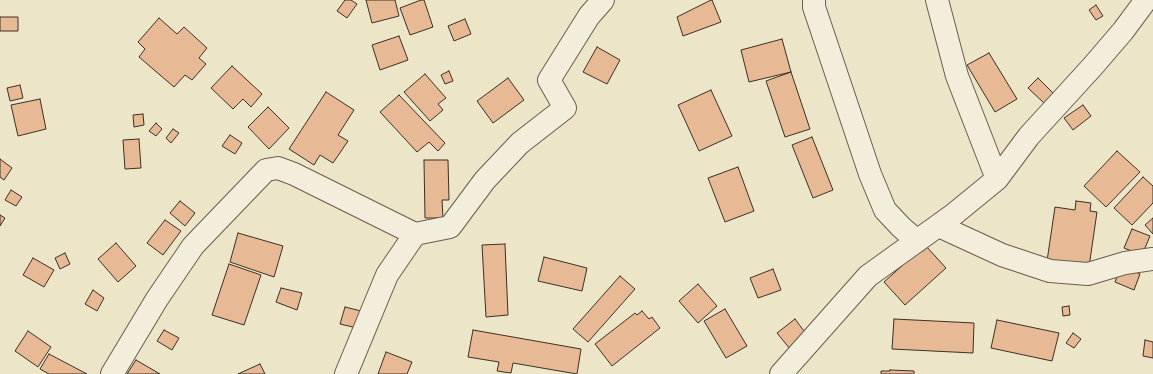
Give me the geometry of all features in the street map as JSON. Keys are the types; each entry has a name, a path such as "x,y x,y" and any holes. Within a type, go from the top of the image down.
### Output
{"street":[{"path":"112,374 156,299 193,246 266,170 278,168 294,174 415,234 450,227 485,180 520,143 565,108 548,80 590,16 603,0"},
{"path":"814,0 814,7 870,174 885,210 901,227 918,241"},
{"path":"937,0 957,76 998,179"},
{"path":"781,374 868,276 939,226 998,179 1029,136 1103,55 1146,0"},
{"path":"939,226 1002,255 1050,271 1088,274 1125,263 1153,259"},
{"path":"346,374 387,275 415,234"}],"building":[{"path":"345,0 351,0 357,4 347,18 337,11"},
{"path":"366,0 395,0 399,16 372,23"},
{"path":"424,0 433,27 410,35 400,8"},
{"path":"711,0 721,22 683,36 677,17"},
{"path":"1096,5 1103,16 1096,20 1089,10"},
{"path":"0,17 18,17 18,31 0,31"},
{"path":"159,18 177,34 184,27 207,48 199,58 206,64 192,80 185,75 174,87 139,57 145,49 138,42"},
{"path":"465,19 471,34 454,41 448,26"},
{"path":"399,36 408,60 380,70 372,45"},
{"path":"782,39 791,72 749,82 741,50"},
{"path":"597,47 620,60 607,84 583,72"},
{"path":"989,53 1017,99 995,112 967,65"},
{"path":"232,66 262,94 251,107 243,99 233,109 211,88"},
{"path":"449,71 453,81 445,84 441,75"},
{"path":"791,72 810,129 785,137 766,81"},
{"path":"425,74 446,98 438,104 443,110 430,121 404,92"},
{"path":"508,78 524,100 493,123 477,101"},
{"path":"1038,78 1053,93 1044,103 1028,88"},
{"path":"20,85 23,98 10,101 7,88"},
{"path":"711,90 732,136 699,151 678,105"},
{"path":"326,92 354,110 338,135 348,141 333,163 320,155 314,165 289,149"},
{"path":"399,95 445,143 438,151 429,142 417,152 380,112"},
{"path":"40,99 46,129 18,136 11,105"},
{"path":"1083,105 1091,116 1073,130 1064,118"},
{"path":"268,107 289,128 269,149 248,127"},
{"path":"143,114 144,125 134,127 133,115"},
{"path":"156,123 162,129 156,136 149,131"},
{"path":"173,129 179,133 171,143 166,138"},
{"path":"230,135 242,143 235,154 222,146"},
{"path":"812,137 833,190 813,198 792,145"},
{"path":"139,139 141,168 125,169 123,140"},
{"path":"1117,151 1140,172 1106,207 1084,186"},
{"path":"0,159 12,168 4,180 0,177"},
{"path":"424,160 448,160 449,200 442,200 443,218 425,218"},
{"path":"738,167 754,211 725,222 708,178"},
{"path":"1143,177 1153,186 1153,203 1132,225 1114,208"},
{"path":"11,190 22,197 16,206 5,200"},
{"path":"180,201 195,213 185,226 170,213"},
{"path":"1076,201 1091,203 1090,211 1097,212 1089,267 1047,261 1055,207 1075,210"},
{"path":"0,215 5,218 0,226"},
{"path":"1153,218 1153,234 1145,225"},
{"path":"165,220 181,231 163,255 147,243"},
{"path":"1132,229 1150,236 1142,255 1124,248"},
{"path":"238,233 283,246 274,277 230,262"},
{"path":"116,243 136,266 118,282 98,259"},
{"path":"505,244 508,315 486,317 482,245"},
{"path":"925,245 946,268 905,305 884,282"},
{"path":"65,253 70,264 60,269 55,258"},
{"path":"544,257 587,268 582,291 538,281"},
{"path":"33,258 54,270 44,287 23,275"},
{"path":"229,264 261,275 244,325 212,315"},
{"path":"1121,266 1140,274 1134,290 1115,282"},
{"path":"773,269 781,290 758,298 750,278"},
{"path":"620,276 635,289 588,342 573,329"},
{"path":"698,284 717,306 698,323 679,301"},
{"path":"281,288 302,293 297,310 276,302"},
{"path":"93,290 104,298 97,311 85,304"},
{"path":"1069,306 1070,315 1063,316 1062,307"},
{"path":"345,307 361,311 357,328 340,324"},
{"path":"725,309 747,346 726,358 704,321"},
{"path":"642,311 649,319 652,317 660,328 612,366 595,344 635,313 637,315"},
{"path":"795,319 807,335 790,349 777,333"},
{"path":"894,319 974,323 973,353 892,349"},
{"path":"997,320 1059,333 1052,361 991,348"},
{"path":"164,330 179,338 172,350 157,341"},
{"path":"473,330 581,349 577,374 513,363 511,373 497,371 499,362 468,357"},
{"path":"28,331 51,347 38,367 15,351"},
{"path":"1073,333 1081,339 1074,348 1066,343"},
{"path":"1145,340 1153,342 1153,358 1143,356"},
{"path":"386,352 412,362 407,374 378,374"},
{"path":"49,354 87,374 49,374 40,369"},
{"path":"136,360 160,374 127,374"},
{"path":"260,364 265,374 238,374"},
{"path":"881,371 914,371 914,374 881,374"}]}
